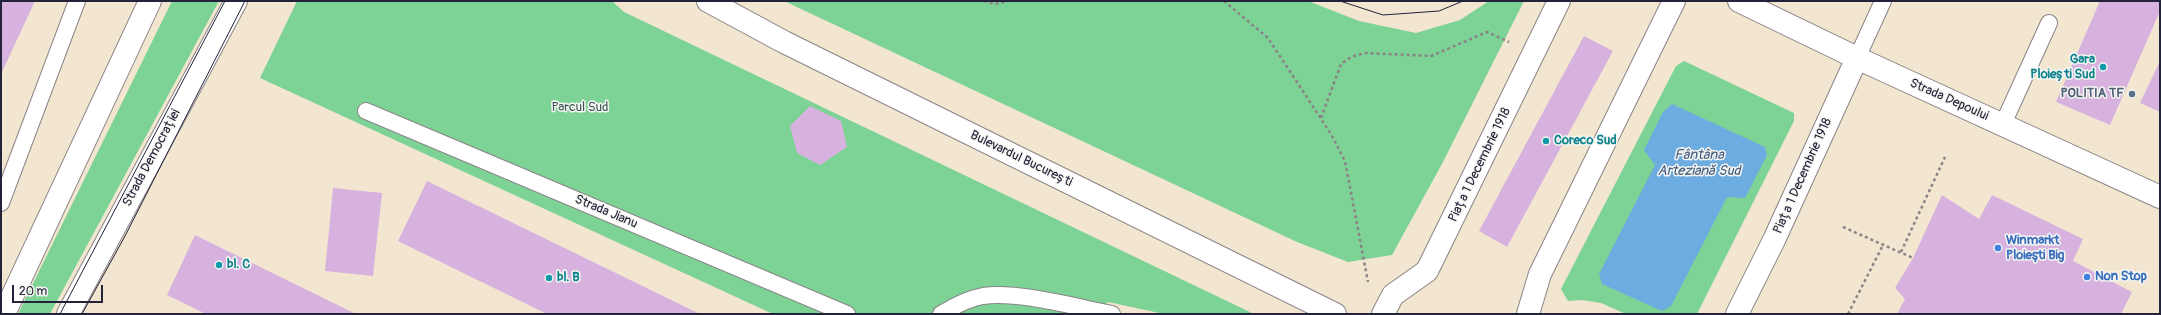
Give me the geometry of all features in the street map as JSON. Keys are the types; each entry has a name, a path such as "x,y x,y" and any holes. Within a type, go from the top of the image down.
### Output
{"main road":[{"path":"4,314 150,1"},
{"name":"Strada Democrației","path":"68,314 236,1"},
{"name":"Bulevardul București","path":"708,1 791,45 1335,314"},
{"name":"Piața 1 Decembrie 1918","path":"1383,314 1393,295 1427,271 1559,1"},
{"path":"1528,314 1540,274 1674,1"},
{"name":"Strada Depoului","path":"1739,1 1857,58 2160,197"},
{"name":"Piața 1 Decembrie 1918","path":"1737,314 1774,240 1857,58"}],"lane":[{"path":"1,203 77,1"},
{"path":"1857,58 1883,1"},
{"path":"2003,124 2048,23"},
{"name":"Strada Jianu","path":"366,111 847,314"},
{"path":"941,314 967,300 982,296 1007,294 1112,314"}],"path":[{"path":"984,1 994,4 1009,1"},
{"path":"1224,1 1268,38 1321,118 1345,161 1368,271 1369,286"},
{"path":"1321,118 1341,64 1351,57 1365,53 1431,56 1487,32 1534,54"},
{"path":"1901,252 1945,157"},
{"path":"1843,227 1913,258"},
{"path":"1848,314 1883,245"}],"green space":[{"path":"172,1 219,1 50,314 18,314"},
{"name":"Parcul Sud","path":"297,1 612,1 624,12 1254,314 1164,314 1108,302 1098,314 773,314 260,78"},
{"path":"784,1 1308,1 1359,21 1416,33 1460,20 1489,1 1524,1 1443,162 1392,255 1348,262 1297,242"},
{"path":"1684,61 1794,113 1794,121 1697,314 1626,314 1601,303 1582,300 1568,301 1561,289 1676,66"}],"water":[{"name":"Fântâna Arteziană Sud","path":"1672,104 1765,147 1767,155 1745,198 1727,197 1671,306 1662,311 1602,284 1599,274 1655,165 1644,150 1663,112"}],"building":[{"path":"1,1 35,1 1,74"},
{"name":"Gara Ploiești Sud","path":"2100,1 2160,1 2160,11 2110,125 2056,102"},
{"name":"Coreco Sud","path":"1584,36 1613,51 1507,247 1479,231"},
{"path":"2160,61 2160,112 2140,103"},
{"path":"810,106 841,121 847,147 820,165 797,153 790,126"},
{"name":"bl. B","path":"427,181 700,314 547,314 398,241"},
{"path":"333,188 382,193 373,276 325,271"},
{"name":"Winmarkt Ploieşti Big","path":"1942,195 1979,219 1992,195 2083,239 2073,261 2132,292 2121,314 1897,314 1905,299 1895,288 1913,258"},
{"name":"bl. C","path":"195,235 356,314 206,314 167,295"}],"tram line":[{"path":"60,314 225,1"},
{"path":"82,314 125,236 245,1"},
{"path":"1340,1 1383,15 1439,11 1463,1"}],"place":[{"name":"Gara Ploiești Sud","path":"2103,67"},
{"name":"POLITIA TF","path":"2132,94"},
{"name":"Coreco Sud","path":"1546,141"},
{"name":"Winmarkt Ploieşti Big","path":"1998,248"},
{"name":"bl. C","path":"219,265"},
{"name":"Non Stop","path":"2087,277"},
{"name":"bl. B","path":"549,278"}]}
